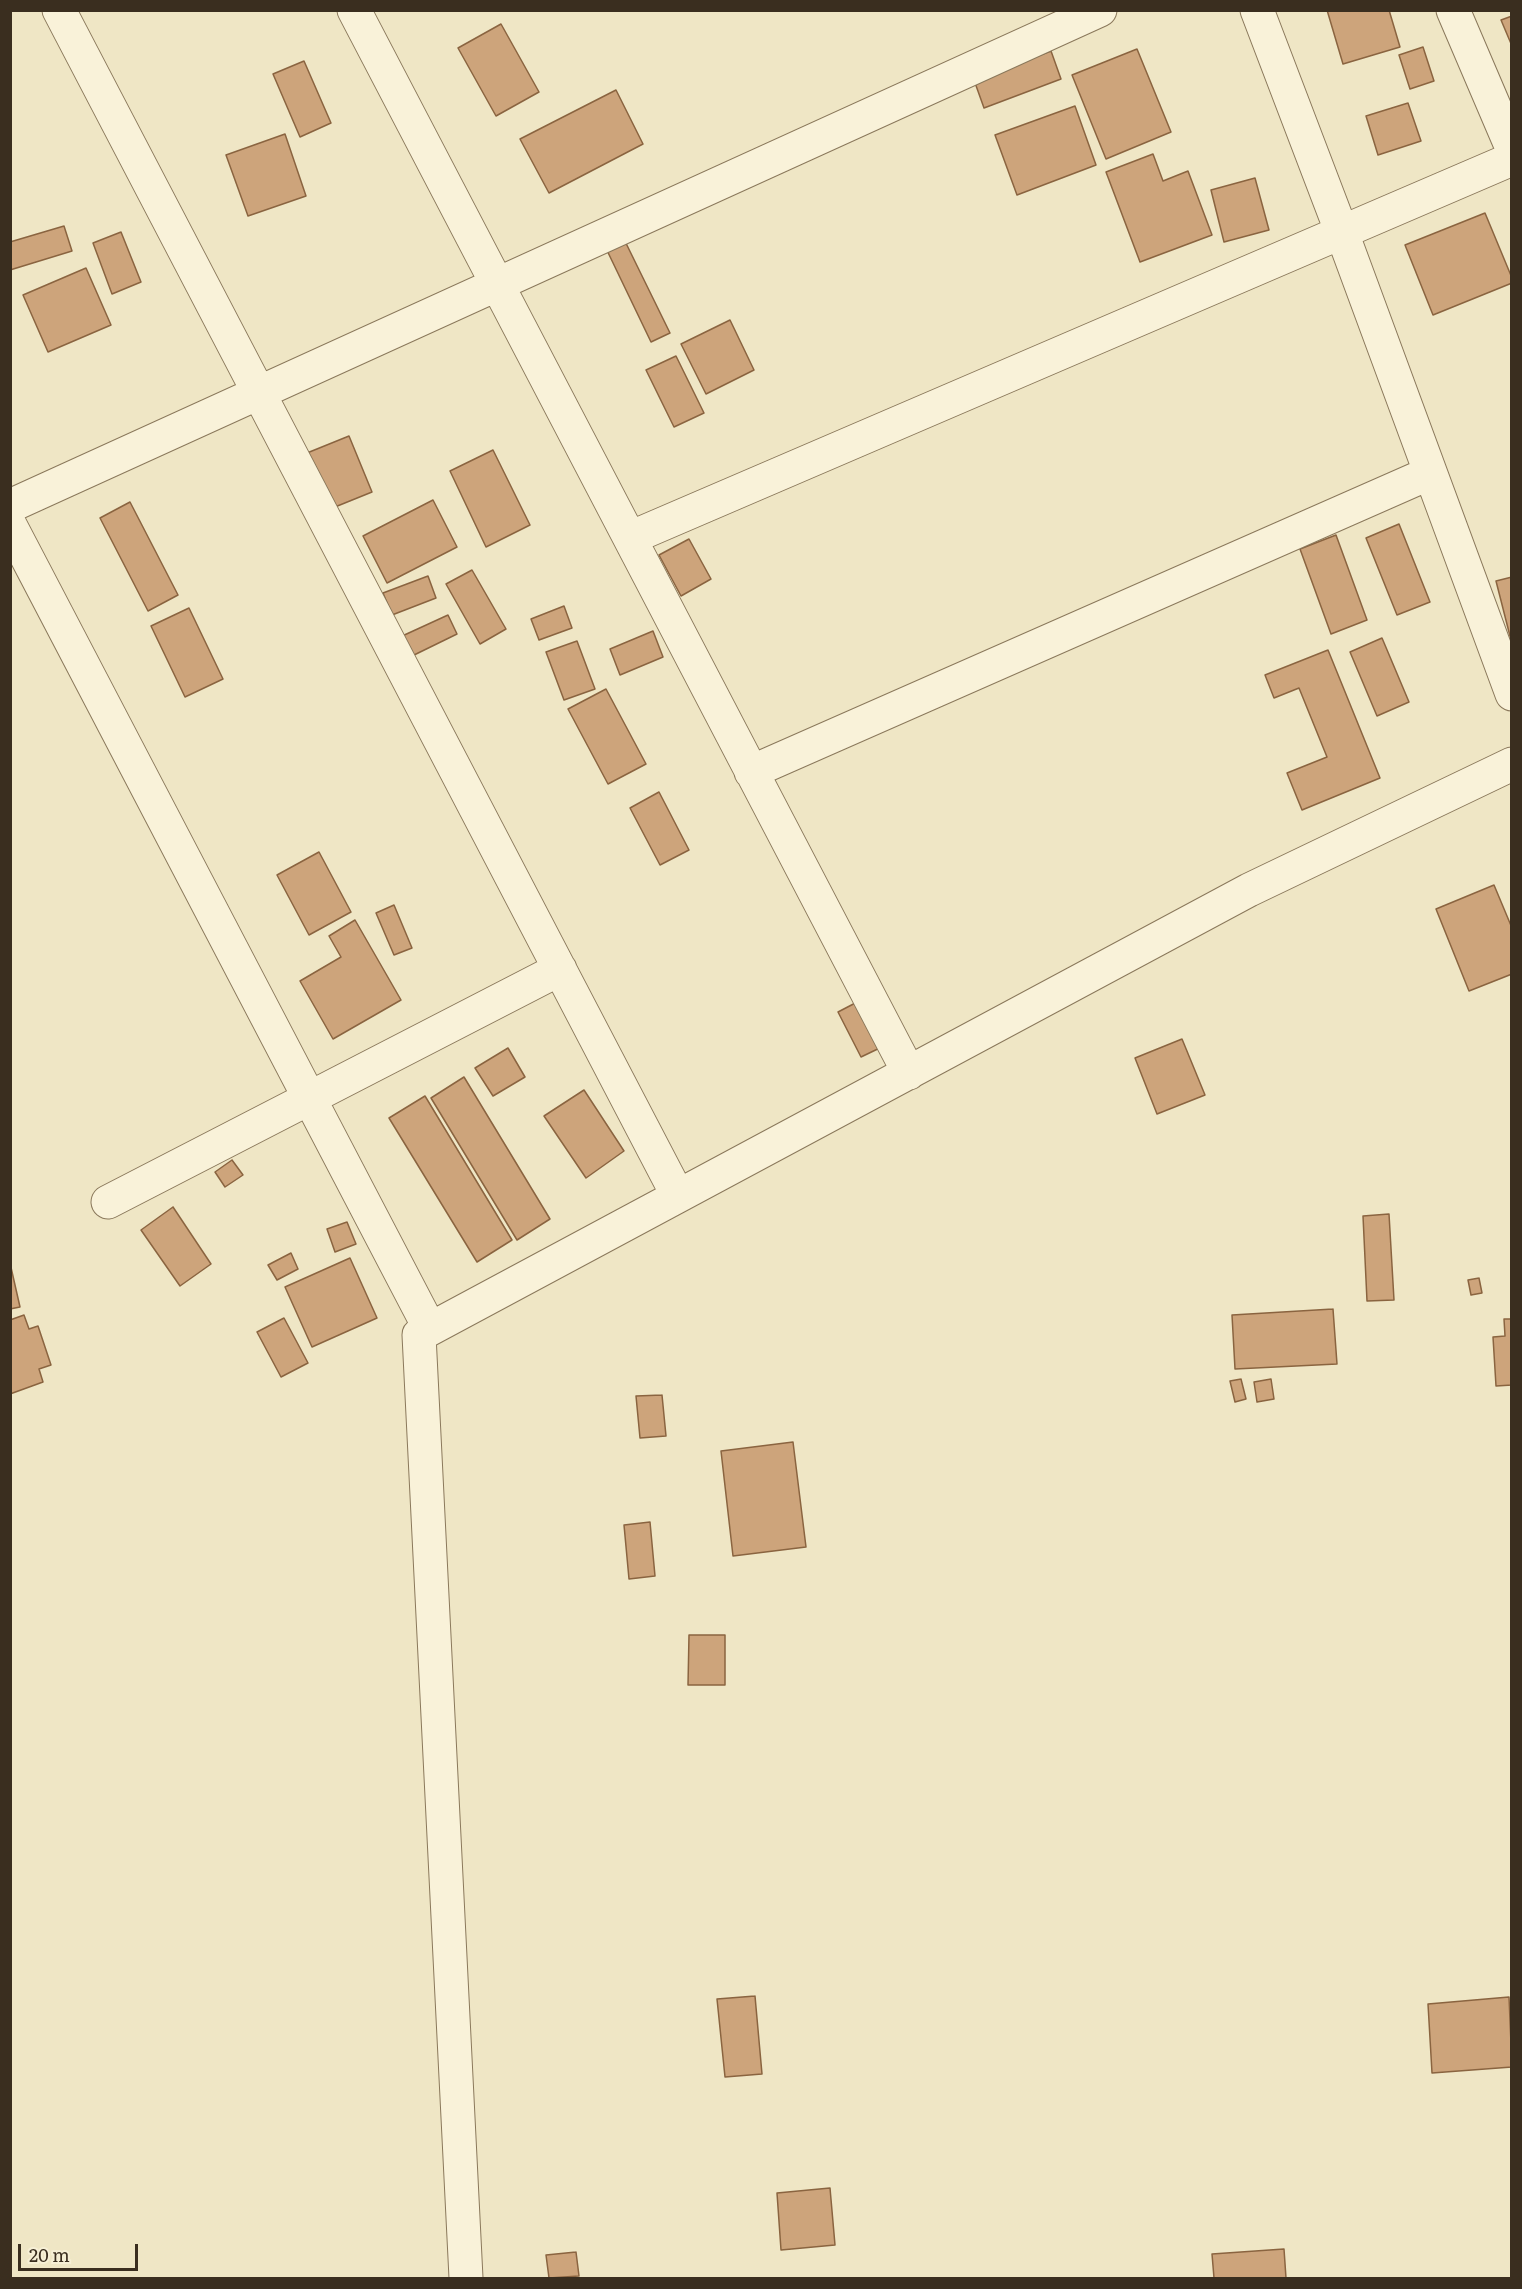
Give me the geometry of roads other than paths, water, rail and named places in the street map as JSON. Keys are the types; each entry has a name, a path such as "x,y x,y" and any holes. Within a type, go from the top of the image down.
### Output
{"street":[{"path":"59,10 678,1196"},
{"path":"354,10 909,1073"},
{"path":"10,506 1100,10"},
{"path":"1257,10 1512,694"},
{"path":"1453,10 1512,147"},
{"path":"630,538 1512,159"},
{"path":"751,772 1430,473"},
{"path":"10,525 430,1329"},
{"path":"466,2278 419,1335 1249,890 1512,764"},
{"path":"108,1202 560,969"}]}
